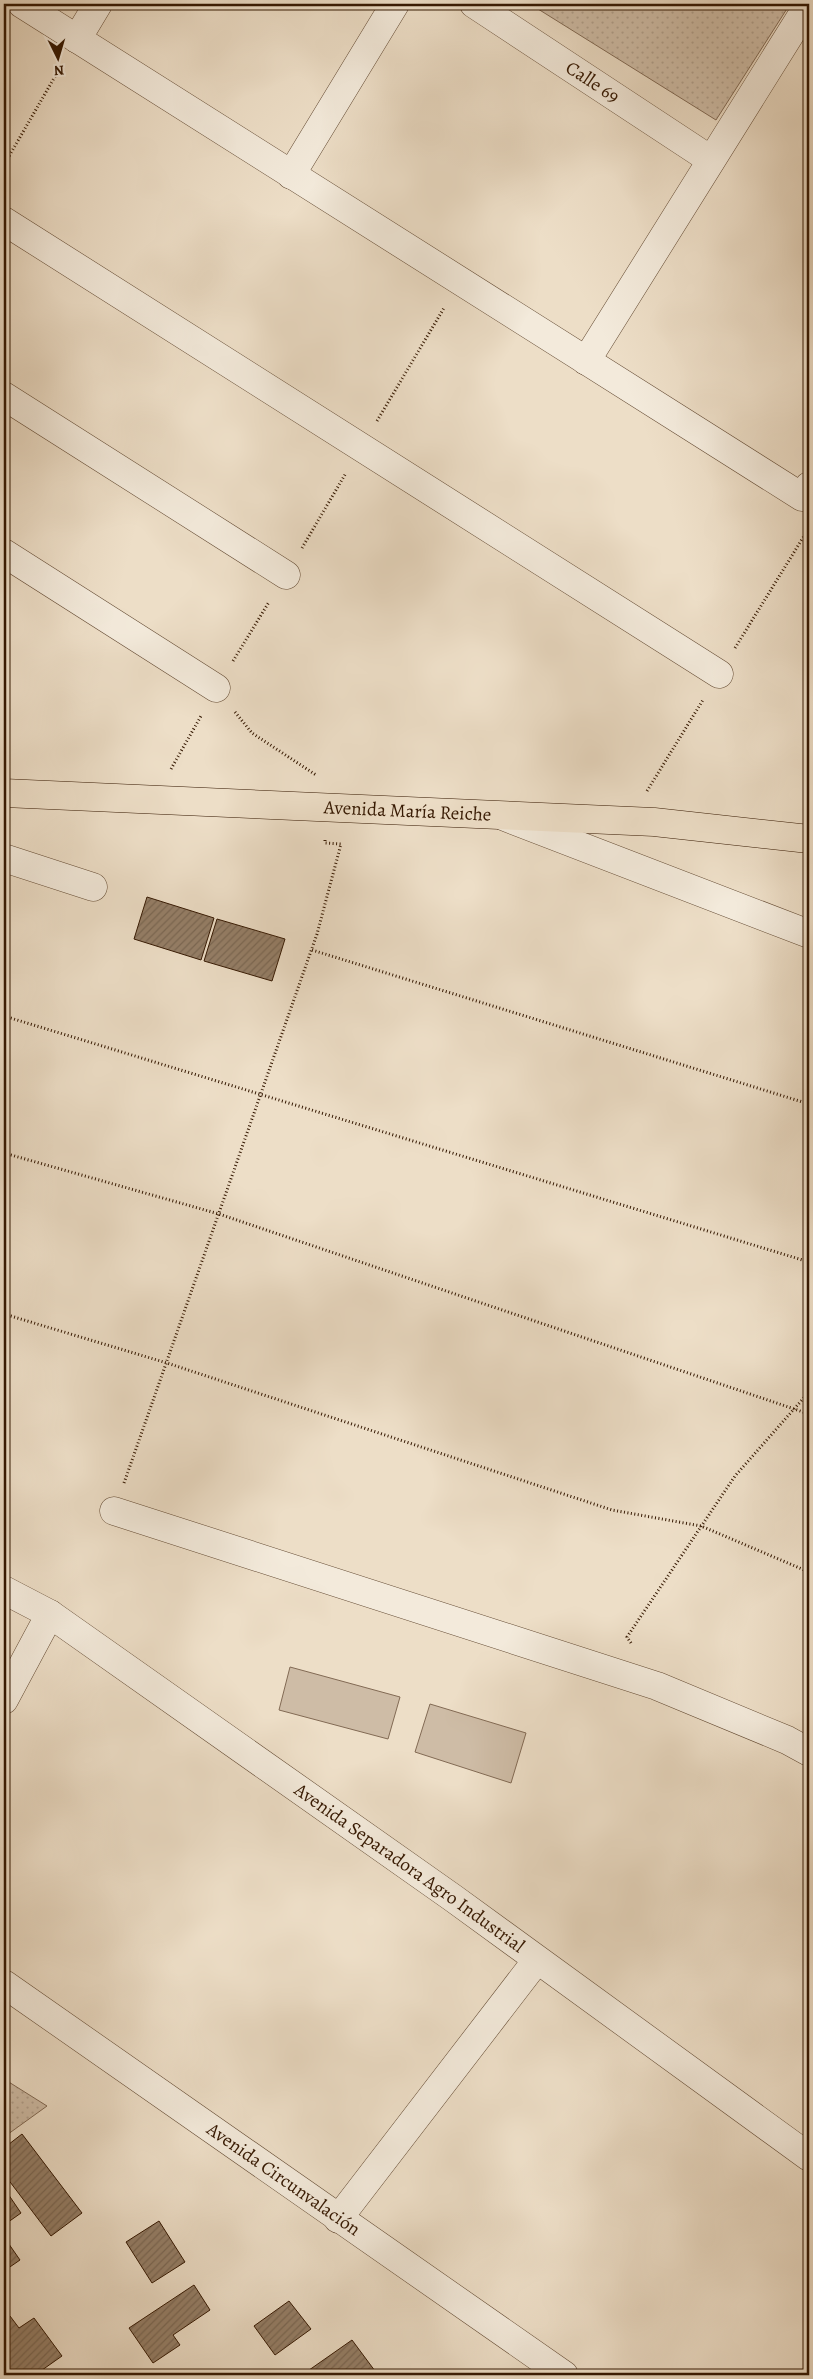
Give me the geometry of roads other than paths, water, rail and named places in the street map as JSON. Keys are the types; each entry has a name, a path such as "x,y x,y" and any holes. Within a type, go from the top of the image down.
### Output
{"main road":[{"name":"Avenida María Reiche","path":"4,793 654,822 809,839"}],"street":[{"path":"22,4 586,361 806,491"},
{"path":"77,39 98,4"},
{"path":"291,175 394,4"},
{"name":"Calle 69","path":"474,4 712,160"},
{"path":"586,361 809,4"},
{"path":"4,221 719,674"},
{"path":"4,396 286,575"},
{"path":"4,553 216,688"},
{"path":"499,815 809,934"},
{"path":"4,858 93,887"},
{"path":"114,1511 635,1679 787,1740 809,1752"},
{"name":"Avenida Separadora Agro Industrial","path":"4,1590 50,1614 453,1898 809,2157"},
{"path":"4,1700 50,1614"},
{"path":"338,2219 537,1960"},
{"name":"Avenida Circunvalación","path":"4,1984 564,2375"}]}
